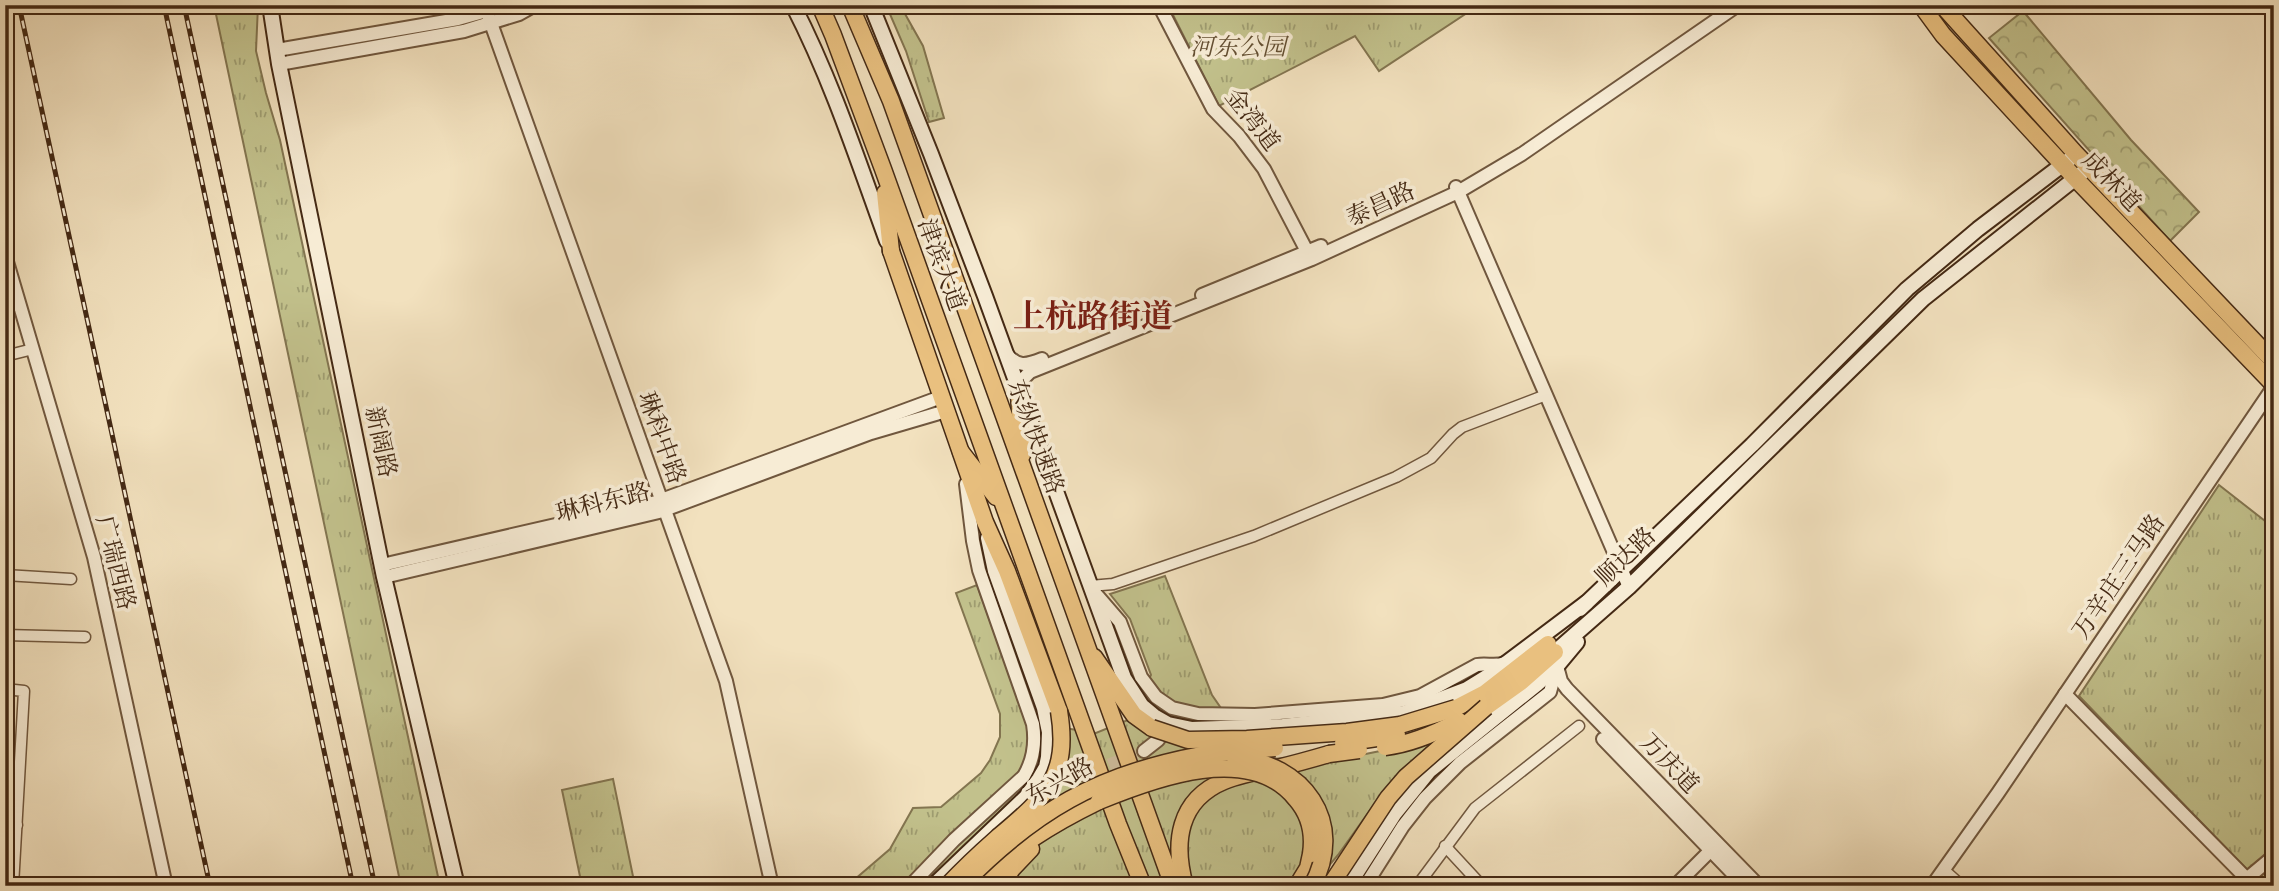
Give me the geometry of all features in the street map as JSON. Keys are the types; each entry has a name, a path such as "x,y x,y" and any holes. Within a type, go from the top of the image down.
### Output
{"main road":[{"name":"新阔路","path":"271,5 278,57 383,571 457,886"},
{"name":"津滨大道","path":"793,5 834,94 891,251"},
{"path":"814,5 833,35"},
{"path":"820,5 833,35"},
{"name":"东纵快速路","path":"850,5 891,101 1173,886"},
{"path":"871,5 932,153 1124,678 1133,694 1160,726 1192,729 1283,726 1404,713 1467,689 1512,660 1586,603"},
{"name":"成林道","path":"1921,5 1943,35 2075,178 2274,385"},
{"name":"成林道","path":"1942,5 2076,154 2274,362"},
{"name":"津滨大道","path":"833,35 1006,510"},
{"name":"顺达路","path":"1201,755 1381,739 1420,728 1553,654 1586,603 1752,445 1907,289 1978,229 2076,154"},
{"name":"顺达路","path":"1185,886 1179,837 1186,816 1200,796 1216,784 1235,777 1329,754 1401,745 1442,730 1486,707 1521,682 1598,616 1923,299 2089,167"},
{"path":"883,169 891,251 985,522 1007,571 1059,711 1062,746 1060,761 1048,788 1032,808 983,850 947,886"},
{"path":"1019,391 1023,471"},
{"path":"961,452 1006,510 1118,824 1143,886"},
{"path":"933,886 1026,797 1046,767 1049,732 1044,708 995,571 985,522"},
{"path":"1087,646 1134,715 1188,740 1348,732 1400,725 1456,708"},
{"path":"1348,886 1395,813 1429,771 1514,703 1553,654"},
{"path":"1330,886 1397,788 1486,707"},
{"path":"1201,755 1246,758 1268,763 1283,770 1304,788 1315,804 1325,840 1321,869 1312,886"},
{"name":"东兴路","path":"961,886 999,849 1069,799 1125,773 1201,755"},
{"name":"东兴路","path":"978,886 1024,843 1057,822 1099,801 1148,782 1212,768 1266,775 1279,781 1305,811 1313,842 1308,868 1297,886"},
{"path":"1001,886 1012,869 1033,847 1099,801"},
{"path":"1148,818 1185,886"},
{"path":"1118,824 1131,886"}],"street":[{"path":"486,18 509,5"},
{"path":"278,57 519,14 535,5"},
{"name":"金湾道","path":"1160,5 1213,109 1239,136 1264,169 1310,255"},
{"name":"泰昌路","path":"1457,190 1726,5"},
{"name":"泰昌路","path":"1019,391 1021,382 1030,372 1310,255 1457,190 1522,154 1738,5"},
{"name":"琳科中路","path":"486,18 723,685 770,886"},
{"path":"1457,190 1620,572 1629,587"},
{"name":"广瑞西路","path":"5,255 94,557 166,886"},
{"name":"泰昌路","path":"1003,349 1017,363 1030,364 1310,255"},
{"path":"5,356 33,349"},
{"name":"万辛庄三马路","path":"1932,886 2274,385"},
{"path":"1090,586 1113,584 1267,531 1396,477 1431,458 1462,427 1546,395"},
{"name":"琳科东路","path":"383,571 660,506 943,404"},
{"path":"910,886 954,840 1024,776 1030,766 1035,745 1033,724 979,570 961,452"},
{"path":"5,575 71,579"},
{"path":"1090,586 1120,622 1141,677 1156,697 1172,708 1198,714 1255,715 1382,705 1420,696 1477,665 1484,663 1496,666 1512,660"},
{"path":"5,635 85,637"},
{"path":"1365,886 1424,798 1460,763 1550,692 1553,654"},
{"name":"万庆道","path":"1553,654 1561,681 1567,690 1714,847 1745,886"},
{"path":"5,689 24,691 17,825 11,879"},
{"name":"万庆道","path":"1550,692 1556,691 1561,695 1714,847 1759,886"},
{"path":"2065,694 2242,882 2274,856"},
{"path":"1404,713 1436,765"},
{"path":"1144,751 1158,740 1160,726"},
{"path":"1417,886 1475,808 1579,726"},
{"path":"1046,767 1069,774 1085,774"},
{"path":"5,788 19,788"},
{"path":"5,824 17,825"},
{"path":"1445,846 1482,886"},
{"path":"1675,886 1714,847"},
{"path":"1944,870 1962,886"}],"green space":[{"path":"214,5 258,5 256,51 280,140 440,886 401,886"},
{"path":"886,5 900,5 923,46 944,118 929,122 906,51"},
{"name":"河东公园","path":"1168,5 1479,5 1379,71 1355,36 1219,106"},
{"path":"2023,11 2131,140 2199,212 2170,241 1989,38"},
{"path":"2219,485 2274,528 2274,886 2263,886 2079,696"},
{"path":"1165,576 1212,695 1256,759 1351,757 1434,740 1381,795 1312,886 847,886 890,849 913,808 941,807 981,773 1000,737 1000,714 956,593 977,585 1026,722 1096,733 1128,720 1151,675 1130,619 1110,594"},
{"path":"613,779 635,886 582,886 562,790"}],"tunnel":[{"path":"1092,771 1144,751"}],"railway":[{"path":"19,5 210,886"},
{"path":"164,5 353,886"},
{"path":"184,5 375,886"}],"district":[{"name":"上杭路街道","path":"1093,317"}]}
